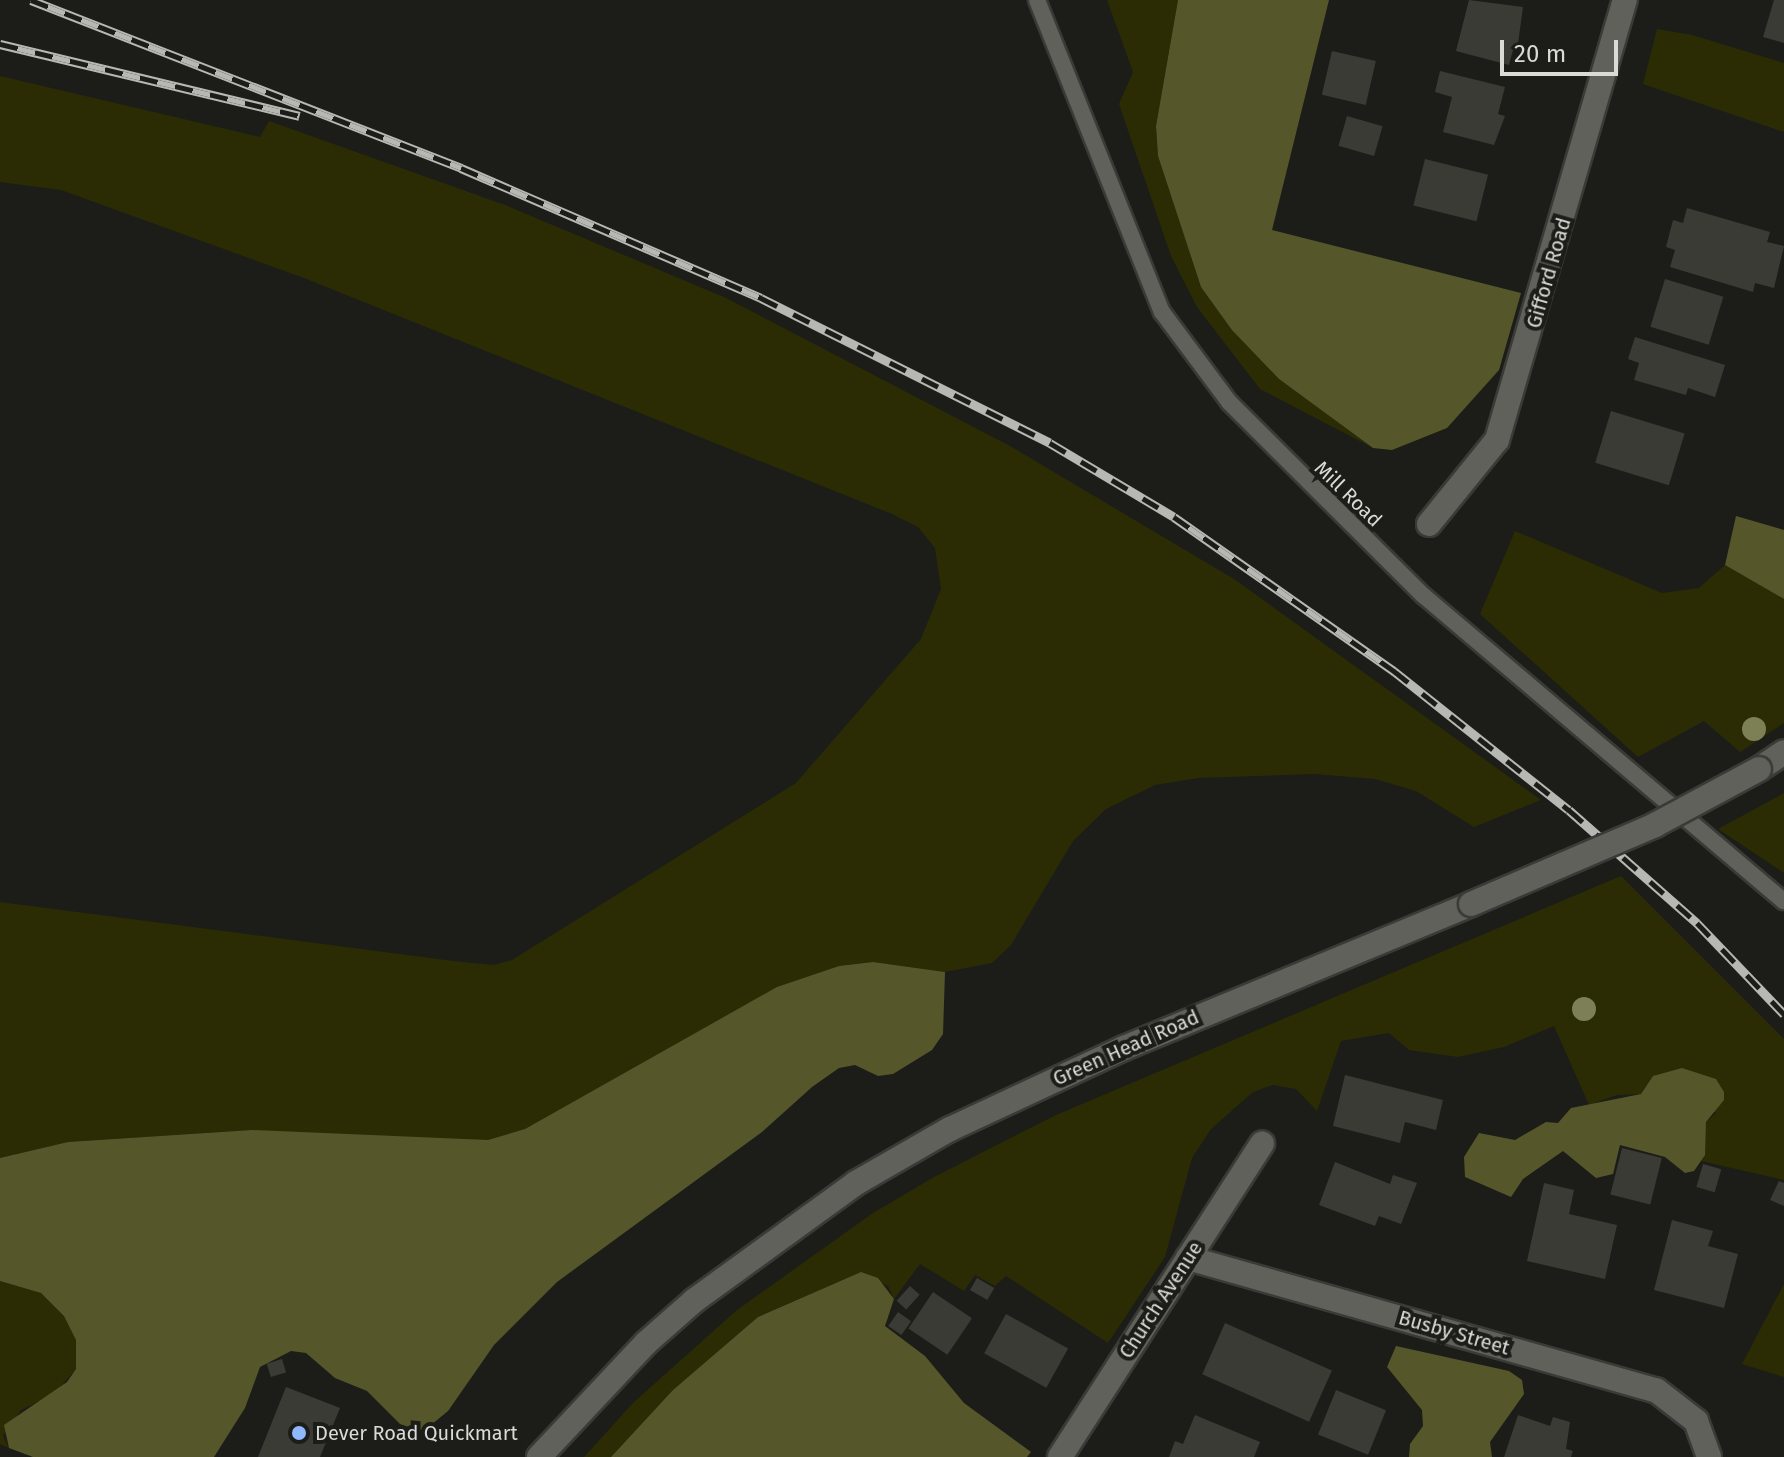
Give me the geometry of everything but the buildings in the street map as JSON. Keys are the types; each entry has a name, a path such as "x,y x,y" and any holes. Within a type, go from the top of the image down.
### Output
{"street":[{"name":"Gifford Road","path":"1429,524 1497,440 1625,0"},
{"name":"Green Head Road","path":"539,1457 646,1343 695,1300 879,1169 950,1129 1124,1048 1665,820 1784,752"},
{"name":"Church Avenue","path":"1060,1457 1262,1143"},
{"name":"Busby Street","path":"1188,1258 1625,1379 1680,1405 1707,1446"}],"lane":[{"name":"Mill Road","path":"1037,0 1162,312 1229,402 1424,596 1784,901"}],"shaded area":[{"path":"1107,0 1178,0 1156,126 1158,156 1201,287 1279,379 1373,448 1260,389 1197,307 1171,256 1119,104 1133,72"},
{"path":"1657,29 1692,35 1784,63 1784,132 1643,84"},
{"path":"0,76 260,137 269,121 505,205 726,298 1010,446 1234,579 1541,800 1474,827 1416,791 1375,779 1314,774 1198,778 1155,785 1106,809 1073,841 1011,945 992,963 945,972 873,962 839,966 778,987 525,1129 488,1140 418,1141 252,1130 68,1142 0,1158 0,902 453,961 494,965 512,960 796,783 921,639 941,589 935,548 918,527 892,514 304,278 61,190 0,182"},
{"path":"1515,531 1662,593 1699,588 1725,565 1784,599 1784,723 1740,752 1704,721 1638,757 1480,614"},
{"path":"1784,793 1784,873 1718,829"},
{"path":"1621,876 1784,1039 1784,1180 1701,1161 1706,1122 1716,1113 1653,1076 1641,1094 1617,1095 1589,1105 1554,1026 1504,1047 1458,1057 1409,1050 1389,1033 1341,1041 1317,1111 1296,1089 1273,1085 1253,1092 1211,1129 1192,1158 1165,1257 1108,1343 1006,1276 995,1286 975,1275 964,1291 920,1264 894,1299 888,1286 861,1272 758,1317 673,1390 611,1457 584,1457 634,1402 737,1310 873,1213 934,1177 1056,1115"},
{"path":"0,1281 41,1293 64,1316 76,1340 76,1369 54,1394 21,1410 3,1436 9,1448 0,1444"},
{"path":"1784,1284 1784,1377 1742,1364"}],"green space":[{"path":"1178,0 1329,0 1272,230 1521,293 1499,370 1447,428 1392,450 1373,448 1279,379 1232,330 1201,287 1158,156 1156,126"},
{"path":"1736,516 1784,530 1784,599 1725,565"},
{"path":"873,962 945,972 943,1034 932,1050 893,1074 878,1076 855,1065 839,1068 812,1087 762,1132 557,1282 494,1345 448,1411 431,1425 419,1431 400,1424 367,1391 335,1378 306,1353 291,1351 260,1367 245,1408 214,1457 33,1457 9,1448 4,1425 67,1382 76,1369 76,1340 64,1316 41,1293 0,1281 0,1158 68,1142 252,1130 488,1140 525,1129 777,987 839,966"},
{"path":"1682,1068 1716,1079 1724,1092 1724,1100 1706,1122 1705,1155 1694,1171 1685,1173 1665,1157 1620,1145 1613,1174 1596,1178 1563,1151 1523,1179 1511,1197 1465,1177 1464,1157 1479,1133 1515,1140 1546,1122 1558,1123 1571,1108 1641,1094 1653,1076"},
{"path":"861,1272 878,1278 894,1299 885,1326 925,1356 964,1403 1031,1452 1027,1457 611,1457 673,1390 758,1317"},
{"path":"1396,1346 1509,1371 1522,1380 1524,1394 1490,1442 1492,1457 1409,1457 1410,1444 1423,1426 1422,1410 1387,1367"}],"railway":[{"path":"31,0 461,168 761,298 1050,443 1174,517 1394,671 1569,810 1697,923 1784,1014"},
{"path":"0,44 299,116"}],"place":[{"name":"Dever Road Quickmart","path":"299,1433"}]}
